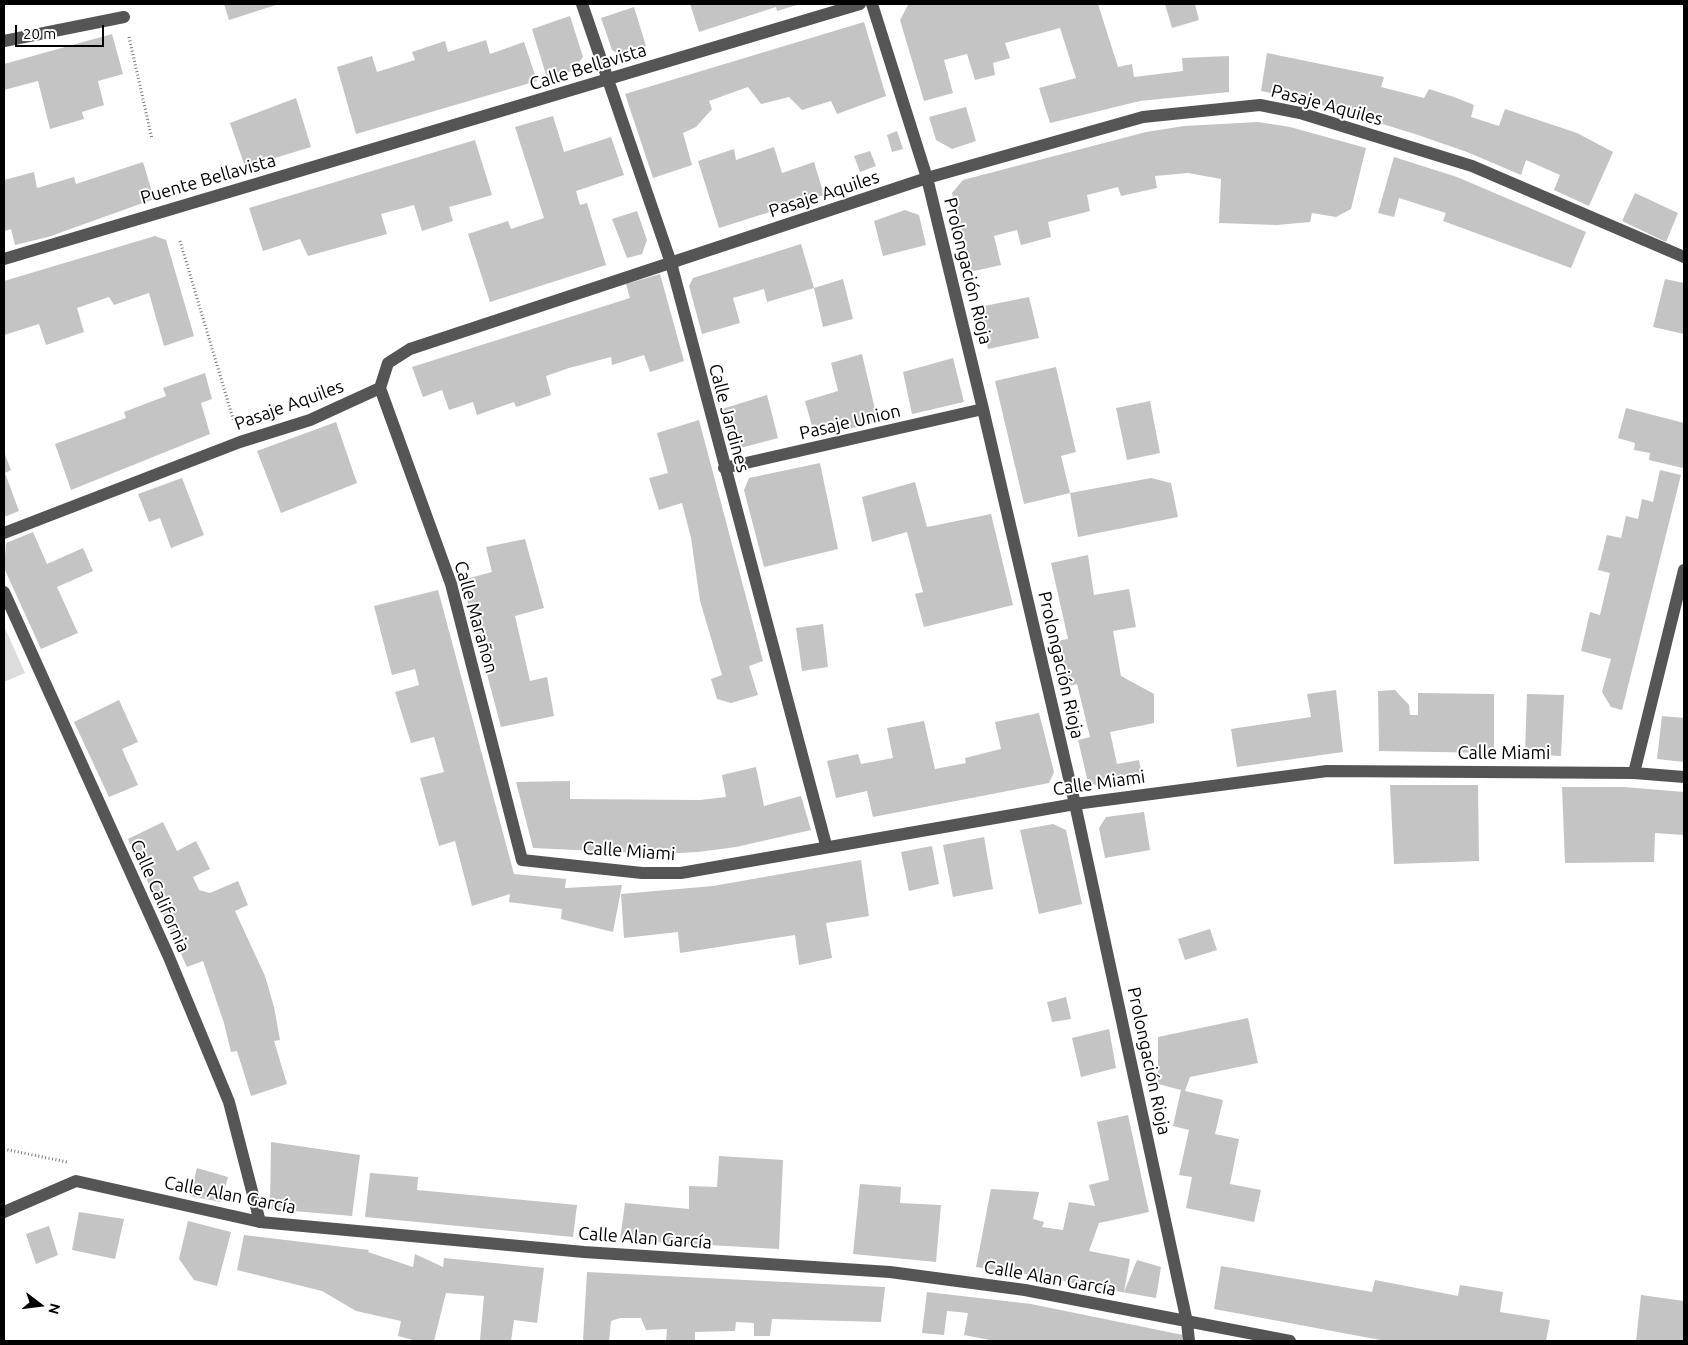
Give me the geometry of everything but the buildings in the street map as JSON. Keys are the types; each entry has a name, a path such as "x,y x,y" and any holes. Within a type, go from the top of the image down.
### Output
{"street":[{"name":"Calle Jardines","path":"582,4 671,263 826,846"},
{"name":"Calle Bellavista","path":"326,163 860,4"},
{"name":"Prolongación Rioja","path":"872,4 927,178 983,409 1075,804 1187,1322 1189,1341"},
{"path":"4,41 124,17"},
{"name":"Pasaje Aquiles","path":"4,533 240,442 310,420 380,388 388,363 410,349 927,178 1143,117 1260,105 1300,112 1472,166 1684,257"},
{"name":"Puente Bellavista","path":"4,259 326,163"},
{"name":"Calle Marañon","path":"380,388 444,564 522,860"},
{"name":"Pasaje Union","path":"724,468 983,409"},
{"path":"1634,772 1684,570"},
{"name":"Calle California","path":"4,592 168,956 229,1102 260,1222"},
{"name":"Calle Miami","path":"522,860 642,873 681,873 826,846 1075,804 1327,770 1634,772 1684,777"},
{"name":"Calle Alan García","path":"4,1212 76,1181 260,1222 584,1252 890,1272 1025,1290 1290,1341"}],"path":[{"path":"124,17 152,139"},
{"path":"180,241 240,442"}],"shaded area":[{"path":"4,626 25,673 4,682"}]}
